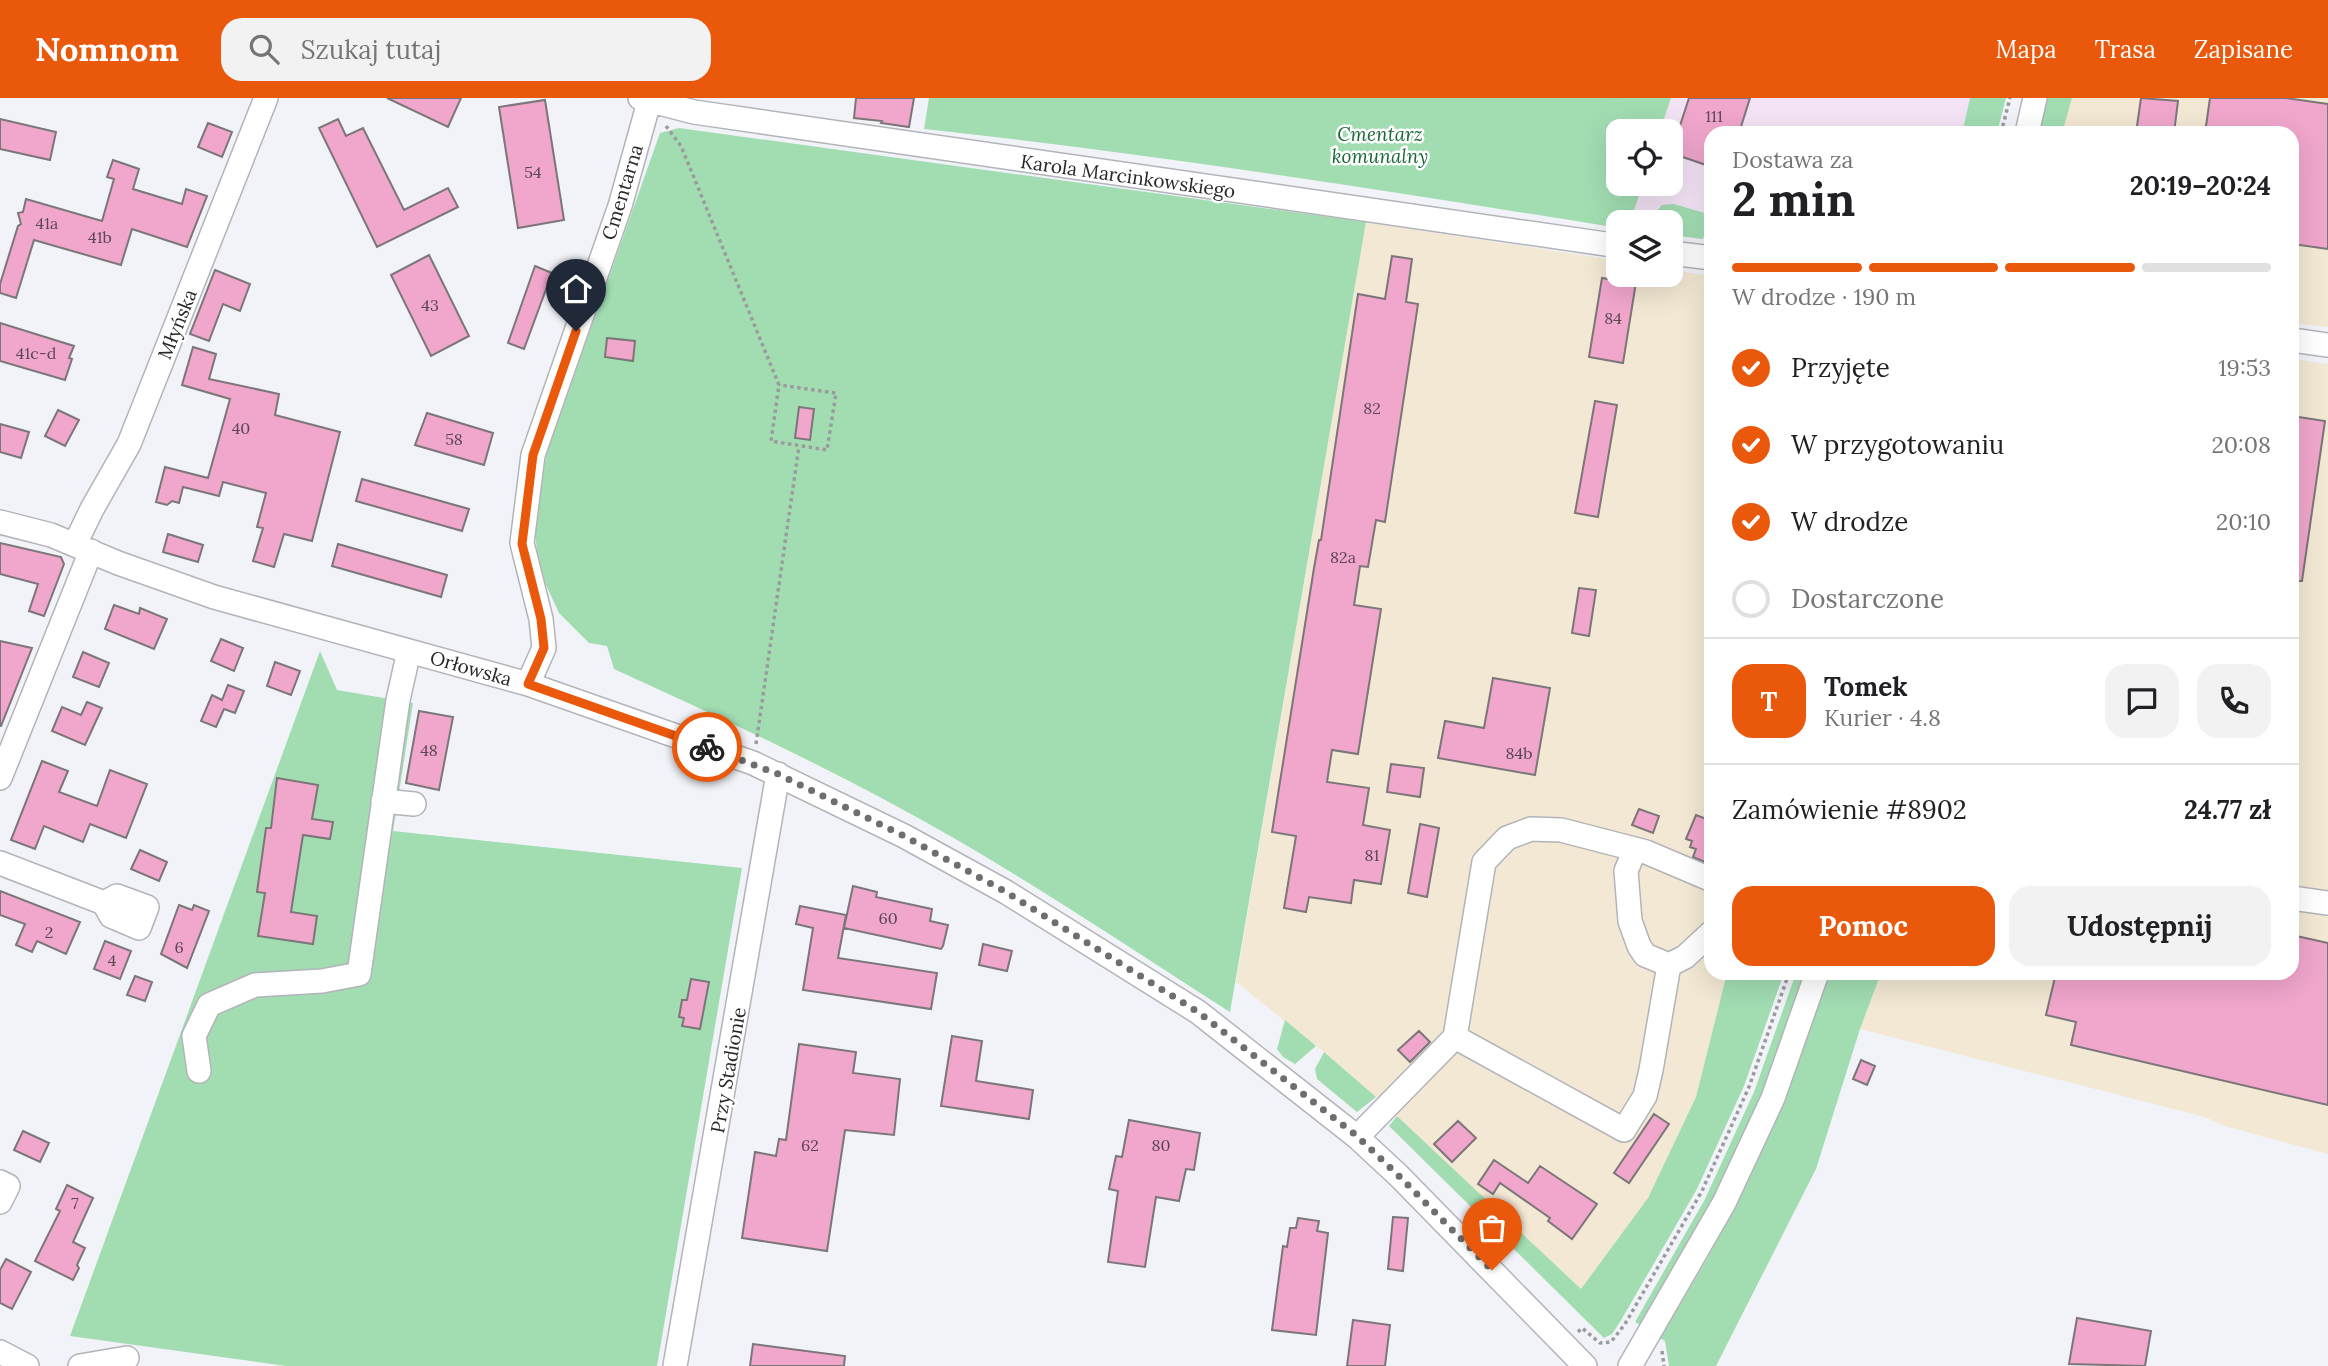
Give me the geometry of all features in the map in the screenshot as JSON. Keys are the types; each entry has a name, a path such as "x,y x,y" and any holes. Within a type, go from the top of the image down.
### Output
{"street":[{"name":"Młyńska","path":"0,778 83,548 92,509 129,444 266,98"},
{"path":"2029,126 2035,98"},
{"name":"Karola Marcinkowskiego","path":"644,100 694,112 1606,244"},
{"name":"Cmentarna","path":"528,684 544,648 541,619 522,544 533,455 620,206 644,100"},
{"path":"1683,254 1704,257"},
{"path":"2299,341 2328,345"},
{"name":"Orłowska","path":"0,523 51,535 128,567 214,597 528,684 753,763 916,842 1006,892 1198,1012 1357,1136 1585,1366"},
{"path":"199,1071 194,1036 209,1005 255,985 322,981 359,974 398,700 409,650"},
{"name":"Przy Stadionie","path":"675,1366 778,774"},
{"path":"383,801 414,804"},
{"path":"1357,1136 1455,1037 1484,862 1507,838 1531,829 1562,830 1635,849 1704,877"},
{"path":"1635,849 1626,871 1630,921 1645,955 1669,965 1685,957 1704,939"},
{"path":"0,863 104,903"},
{"path":"2299,899 2328,903"},
{"path":"1455,1037 1624,1130 1645,1096 1669,965"},
{"path":"1630,1366 1724,1203 1773,1098 1814,980"},
{"path":"0,1182 8,1186 0,1202"},
{"path":"0,1352 27,1366"},
{"path":"80,1366 127,1358"}],"path":[{"path":"2003,126 2010,98"},
{"path":"644,100 681,146 779,385 771,442 828,450 836,393 779,385"},
{"path":"753,763 799,446"},
{"path":"1565,1345 1582,1328 1600,1343 1611,1342 1625,1324 1702,1191 1749,1087 1787,980"}],"shaded area":[{"path":"1671,98 1970,98 1964,126 1704,126 1704,239 1683,236 1683,210 1634,210 1639,196 1683,196 1683,119 1664,119"},
{"path":"2072,98 2328,98 2328,327 2299,324 2299,126 2064,126"},
{"path":"1366,222 1606,259 1606,287 1683,287 1683,272 1704,275 1704,980 1725,980 1696,1097 1648,1198 1581,1290 1397,1116 1324,1052 1236,982"},
{"path":"2299,360 2328,364 2328,1154 2225,1126 2205,1117 1860,1029 1878,980 2299,980"}],"green space":[{"name":"Cmentarz komunalny","path":"929,98 1671,98 1664,119 1606,119 1606,196 1639,196 1634,210 1606,210 1606,226 1185,162 924,129"},
{"path":"1970,98 2006,98 1999,126 1964,126"},
{"path":"2047,98 2072,98 2064,126 2040,126"},
{"path":"679,128 1366,222 1230,1012 1023,879 911,814 785,749 614,669 607,646 589,643 559,613 539,570 534,522 547,452 660,133"},
{"path":"1674,204 1704,213 1703,239 1683,236 1683,210 1658,210 1662,205"},
{"path":"320,651 337,690 413,703 393,831 742,868 657,1366 286,1366 70,1336"},
{"path":"1725,980 1782,980 1744,1086 1697,1189 1620,1322 1612,1334 1604,1338 1389,1126 1397,1116 1581,1289 1648,1198 1696,1097"},
{"path":"1794,980 1805,980 1764,1094 1715,1202 1642,1326 1635,1322 1705,1199 1754,1092"},
{"path":"1827,980 1878,980 1816,1169 1716,1366 1669,1366 1665,1341 1660,1338 1717,1240 1755,1165 1807,1038"},
{"path":"1285,1020 1316,1046 1295,1064 1283,1057 1277,1049"},
{"path":"1324,1052 1376,1097 1357,1112 1317,1079 1315,1069"}],"building":[{"path":"387,98 461,98 448,127"},
{"path":"856,98 914,98 909,127 854,118"},
{"path":"1689,98 1750,98 1741,126 1704,126 1704,164 1683,157 1682,119"},
{"path":"2141,98 2178,101 2175,126 2137,126"},
{"path":"2210,98 2286,98 2328,104 2328,249 2299,245 2299,126 2206,126"},
{"path":"545,100 564,220 518,228 499,107"},
{"path":"0,119 56,132 50,160 0,149"},
{"path":"338,119 346,136 363,128 404,210 448,188 458,207 377,247 319,128"},
{"path":"208,123 232,132 222,157 198,147"},
{"path":"113,160 139,169 133,189 182,204 186,189 207,196 187,247 132,229 121,265 34,240 16,298 0,293 0,284 18,226 21,224 18,213 23,212 26,199 102,221 114,179 107,177"},
{"path":"429,255 469,336 431,356 391,275"},
{"path":"1392,256 1412,259 1406,302 1418,304 1385,522 1376,520 1368,567 1360,566 1354,605 1381,609 1358,754 1332,750 1327,782 1369,788 1363,825 1390,830 1381,884 1354,880 1351,903 1309,897 1306,912 1284,908 1296,836 1272,832 1314,568 1321,540 1358,294 1385,299"},
{"path":"535,266 552,273 524,349 508,343"},
{"path":"215,270 250,284 240,311 223,304 209,341 190,334"},
{"path":"1602,278 1606,279 1606,287 1635,287 1623,363 1589,357"},
{"path":"0,323 74,346 65,380 0,361"},
{"path":"607,338 635,341 633,361 605,357"},
{"path":"193,347 216,354 209,379 279,394 275,415 340,432 312,541 284,534 274,567 253,561 263,528 257,527 266,493 223,482 219,496 183,487 179,503 172,501 167,505 156,502 165,467 208,478 230,399 182,385"},
{"path":"1595,401 1617,405 1598,517 1575,513"},
{"path":"799,407 814,409 810,440 795,438"},
{"path":"58,410 79,420 65,446 45,436"},
{"path":"427,413 493,433 484,465 415,445"},
{"path":"2299,417 2325,421 2302,581 2299,581"},
{"path":"0,424 29,432 21,458 0,452"},
{"path":"362,479 469,509 462,531 356,501"},
{"path":"168,534 203,545 198,562 163,552"},
{"path":"0,543 61,557 64,564 44,616 29,611 38,584 0,574"},
{"path":"338,544 447,575 441,597 332,566"},
{"path":"1579,588 1596,590 1589,636 1572,633"},
{"path":"114,605 139,614 140,608 167,619 154,649 105,629"},
{"path":"221,639 243,648 234,671 211,661"},
{"path":"0,641 32,648 1,726 0,726"},
{"path":"83,652 109,663 99,687 73,677"},
{"path":"275,662 300,671 291,695 267,686"},
{"path":"1493,678 1550,688 1535,775 1438,758 1445,721 1484,728"},
{"path":"228,685 244,691 235,713 224,709 216,727 201,721 212,695 222,700"},
{"path":"87,702 102,708 85,745 52,731 62,707 81,715"},
{"path":"419,711 453,717 439,790 406,783"},
{"path":"42,761 68,771 59,792 97,806 110,770 147,784 126,838 90,824 83,842 44,826 35,849 11,840"},
{"path":"1391,764 1424,768 1420,797 1387,792"},
{"path":"277,778 318,785 312,819 333,822 330,839 303,835 291,912 317,916 313,944 258,936 265,893 257,892 266,828 271,828"},
{"path":"1639,809 1659,816 1653,833 1632,825"},
{"path":"1696,815 1704,818 1704,862 1693,857 1696,849 1690,847 1692,841 1686,839"},
{"path":"1420,824 1439,828 1427,897 1408,893"},
{"path":"140,850 167,862 159,881 131,869"},
{"path":"853,886 877,892 876,897 932,909 930,921 948,925 941,949 844,928"},
{"path":"0,891 80,922 66,954 37,941 32,952 16,945 25,924 0,915"},
{"path":"179,905 192,910 194,905 209,911 187,968 161,954"},
{"path":"800,906 846,915 838,958 937,973 931,1009 803,990 813,928 796,924"},
{"path":"2299,937 2328,943 2328,1105 2071,1045 2076,1022 2046,1015 2054,980 2299,980"},
{"path":"105,941 131,951 120,979 94,969"},
{"path":"983,944 1012,951 1007,971 979,965"},
{"path":"135,976 152,982 145,1001 127,995"},
{"path":"691,979 709,982 700,1029 682,1026 684,1018 679,1017 682,1000 687,1000"},
{"path":"1419,1031 1430,1042 1410,1062 1398,1050"},
{"path":"952,1036 982,1041 976,1081 1033,1090 1029,1119 941,1106"},
{"path":"799,1044 856,1052 853,1073 900,1079 894,1135 845,1130 827,1251 742,1238 755,1152 776,1156 779,1139 786,1140"},
{"path":"1861,1060 1875,1066 1867,1085 1853,1079"},
{"path":"1654,1114 1669,1124 1629,1183 1614,1173"},
{"path":"1129,1120 1200,1133 1194,1170 1186,1169 1179,1201 1156,1197 1145,1267 1108,1262 1118,1191 1109,1189 1116,1156 1122,1157"},
{"path":"1458,1121 1476,1138 1452,1162 1434,1144"},
{"path":"23,1131 49,1143 40,1162 14,1150"},
{"path":"1494,1160 1528,1183 1540,1166 1597,1204 1572,1239 1548,1221 1550,1218 1500,1183 1493,1194 1478,1184"},
{"path":"67,1185 93,1198 73,1242 85,1248 73,1280 35,1261 60,1211 56,1209"},
{"path":"1393,1217 1408,1218 1403,1271 1388,1269"},
{"path":"1298,1218 1319,1221 1317,1231 1328,1233 1316,1335 1272,1330 1283,1246 1287,1247 1290,1228 1296,1228"},
{"path":"6,1259 31,1272 12,1309 0,1303 0,1270"},
{"path":"2077,1318 2151,1331 2145,1366 2069,1364"},
{"path":"1353,1320 1390,1325 1385,1366 1347,1366"},
{"path":"753,1344 845,1356 844,1366 750,1366"}],"way so far":[{"path":"707,747 778,774 904,836 1006,892 1198,1012 1357,1136 1492,1270"}],"route":[{"path":"576,331 533,455 522,544 541,619 544,648 528,684 707,747"}]}
